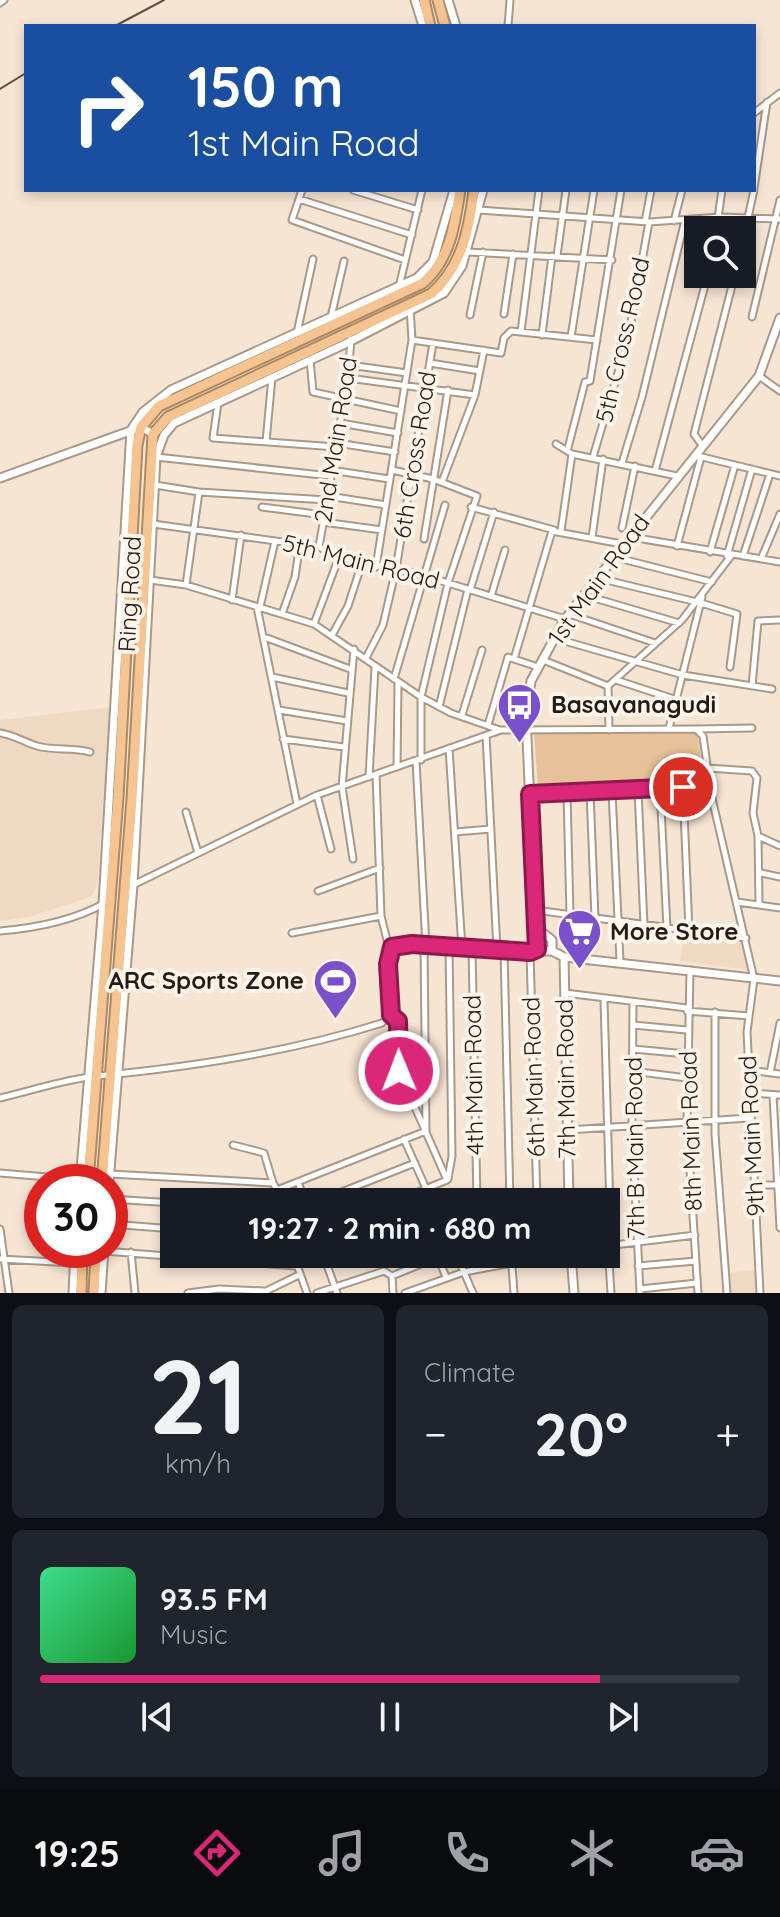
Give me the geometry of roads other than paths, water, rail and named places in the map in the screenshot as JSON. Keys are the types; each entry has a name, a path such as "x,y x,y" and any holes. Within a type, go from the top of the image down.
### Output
{"highway":[{"path":"424,0 430,24"},
{"path":"443,0 444,24"},
{"path":"136,429 159,406 376,306 436,271 449,247 460,192"},
{"path":"153,434 168,417 351,337 380,319 411,308 447,280 462,252 474,192"},
{"path":"376,306 380,319"},
{"name":"Ring Road","path":"85,1164 106,902 136,429"},
{"name":"Ring Road","path":"104,1164 114,1076 153,434"},
{"path":"81,1293 82,1268"},
{"path":"94,1293 95,1268"}],"street":[{"path":"415,0 422,24"},
{"path":"443,0 455,24"},
{"path":"508,24 510,0"},
{"path":"756,111 780,93"},
{"path":"756,176 767,102"},
{"path":"301,192 292,220 405,260"},
{"path":"360,192 418,210"},
{"path":"399,292 422,192"},
{"path":"136,429 143,412 171,390 297,330 399,292 433,262 453,192"},
{"path":"111,1164 114,1076 133,885 156,457 164,435 174,423 444,293 468,252 483,192"},
{"path":"521,332 539,192"},
{"path":"542,335 566,192"},
{"path":"571,337 594,192"},
{"path":"568,448 585,382 590,381 621,192"},
{"name":"5th Cross Road","path":"593,457 628,339 651,192"},
{"path":"674,221 681,192"},
{"path":"720,216 722,192"},
{"path":"748,216 753,192"},
{"path":"299,199 412,235"},
{"path":"752,317 778,219 780,200"},
{"path":"479,210 647,222 684,220"},
{"path":"756,218 778,219"},
{"path":"622,463 642,397 684,224"},
{"path":"468,252 612,260"},
{"path":"470,315 483,252"},
{"path":"504,314 513,254"},
{"path":"296,342 313,259"},
{"path":"331,317 344,261"},
{"path":"655,471 704,288"},
{"path":"702,445 694,434 731,288"},
{"path":"376,567 412,340 411,308"},
{"name":"1st Main Road","path":"534,950 537,928 527,698 540,663 567,617 625,540 697,456 702,445 759,376 780,318"},
{"path":"412,340 501,353 506,334 521,332 597,340"},
{"name":"2nd Main Road","path":"319,547 345,401 351,337"},
{"name":"6th Cross Road","path":"366,658 383,625 396,569 433,343"},
{"path":"442,482 475,395 484,350"},
{"path":"310,360 313,392 401,411"},
{"path":"430,363 480,371"},
{"path":"349,365 407,373"},
{"path":"759,376 780,391"},
{"path":"266,442 272,377"},
{"path":"348,378 475,395"},
{"path":"424,539 448,390"},
{"path":"218,401 213,438 337,445 395,452"},
{"path":"340,423 398,433"},
{"path":"0,478 136,429 153,434"},
{"path":"514,659 531,608 548,539 558,530 572,454 568,448 556,444"},
{"path":"572,454 677,476"},
{"path":"677,546 697,456 780,476"},
{"path":"156,457 389,479"},
{"path":"592,537 603,459"},
{"path":"710,552 735,465"},
{"path":"622,528 635,466"},
{"path":"608,686 699,602 729,556 752,469"},
{"path":"392,470 433,479 477,496 448,583 421,697 419,761 425,946 426,1131"},
{"path":"743,556 770,474"},
{"path":"155,485 199,492 328,498 386,505"},
{"path":"186,585 199,492"},
{"path":"397,767 396,680 422,575 445,505"},
{"path":"262,507 382,530"},
{"path":"471,507 592,537 780,562"},
{"path":"439,707 469,590 494,512"},
{"path":"761,559 780,514"},
{"name":"5th Main Road","path":"153,524 193,532 241,535 319,547 339,557 422,575 655,643"},
{"path":"232,600 241,535"},
{"path":"275,541 258,607 297,804"},
{"path":"282,614 295,577 300,544"},
{"path":"491,596 505,550"},
{"path":"613,556 712,582"},
{"path":"314,624 339,557"},
{"path":"332,635 348,606 362,563"},
{"path":"597,578 737,614 730,667"},
{"path":"149,580 186,585 314,624 421,697 501,730"},
{"path":"584,595 679,623"},
{"path":"669,728 699,602"},
{"path":"752,686 758,621 780,620"},
{"path":"266,638 350,669"},
{"path":"554,638 683,675 772,689"},
{"path":"353,859 342,787 354,649"},
{"path":"462,715 482,650"},
{"path":"488,725 508,657 540,663 608,686"},
{"path":"369,777 375,667"},
{"path":"272,677 348,693"},
{"path":"616,680 677,700"},
{"path":"608,686 609,730"},
{"path":"279,710 347,721"},
{"path":"123,894 133,885 317,795 501,730 752,728"},
{"name":"9th Main Road","path":"696,729 703,736 709,788 754,979 749,1016 749,1118 760,1293"},
{"path":"0,733 12,734 38,747 72,747 90,752"},
{"path":"486,735 500,950 509,1188"},
{"path":"283,739 344,747"},
{"path":"449,748 462,948"},
{"path":"707,768 752,771 757,778 753,813 761,873 759,905"},
{"path":"376,774 381,916 390,953 391,1015 398,1021 399,1071 447,1180"},
{"path":"683,787 689,931"},
{"path":"660,788 667,928"},
{"path":"530,794 709,788"},
{"path":"638,790 644,925"},
{"path":"590,792 595,918"},
{"path":"612,792 620,961"},
{"path":"567,793 570,915"},
{"path":"317,795 331,849"},
{"path":"186,812 198,853"},
{"path":"455,832 491,829"},
{"path":"758,836 780,846"},
{"path":"318,891 380,868"},
{"path":"761,873 780,877"},
{"path":"0,931 32,928 87,913 106,902"},
{"path":"737,902 780,907"},
{"path":"535,910 746,938"},
{"path":"292,933 381,916"},
{"path":"537,928 552,940 552,951"},
{"path":"390,953 399,944 552,951 564,957 780,981"},
{"path":"447,1180 452,1156 449,947"},
{"name":"4th Main Road","path":"472,948 477,1188"},
{"name":"6th Main Road","path":"534,950 537,1188"},
{"name":"7th Main Road","path":"564,957 569,1188"},
{"name":"8th Main Road","path":"690,969 687,1124 698,1293"},
{"path":"565,993 749,1016"},
{"path":"604,1000 607,1188"},
{"name":"7th B Main Road","path":"633,1003 632,1127 640,1291"},
{"path":"715,1012 714,1122 727,1293"},
{"path":"0,1098 92,1077 170,1070 350,1033 382,1023 391,1015"},
{"path":"770,1073 780,1023"},
{"path":"633,1025 687,1030"},
{"path":"633,1049 687,1054"},
{"path":"749,1070 780,1074"},
{"path":"632,1071 687,1078"},
{"path":"749,1093 776,1095 780,1228"},
{"path":"567,1130 749,1118"},
{"path":"282,1188 426,1131"},
{"path":"404,1139 427,1188"},
{"path":"233,1145 264,1153 276,1188"},
{"path":"352,1188 415,1163"},
{"path":"0,1173 24,1175"},
{"path":"128,1179 273,1183"},
{"path":"429,1188 447,1180"},
{"path":"298,1182 300,1188"},
{"path":"755,1185 779,1185"},
{"path":"128,1200 160,1202"},
{"path":"128,1225 160,1228"},
{"path":"0,1229 9,1293"},
{"path":"620,1244 695,1235"},
{"path":"128,1252 160,1254"},
{"path":"131,1252 135,1293"},
{"path":"2,1259 24,1260"},
{"path":"638,1266 696,1261"},
{"path":"73,1293 74,1268"},
{"path":"102,1268 104,1293"},
{"path":"296,1268 306,1293"},
{"path":"328,1268 337,1291"},
{"path":"392,1276 409,1268"},
{"path":"442,1268 446,1277"},
{"path":"462,1268 473,1293"},
{"path":"405,1293 446,1277 486,1268"},
{"path":"512,1268 514,1293"},
{"path":"572,1268 574,1293"},
{"path":"609,1268 611,1293"},
{"path":"317,1293 337,1291 384,1271 392,1276"},
{"path":"188,1293 262,1292 299,1275"},
{"path":"392,1276 393,1293"},
{"path":"353,1282 358,1293"},
{"path":"640,1291 697,1283"}],"railway":[{"path":"119,24 164,0"},
{"path":"0,89 24,74"}],"place":[{"name":"Basavanagudi","path":"520,744"},
{"name":"More Store","path":"579,971"},
{"name":"ARC Sports Zone","path":"335,1020"}]}
